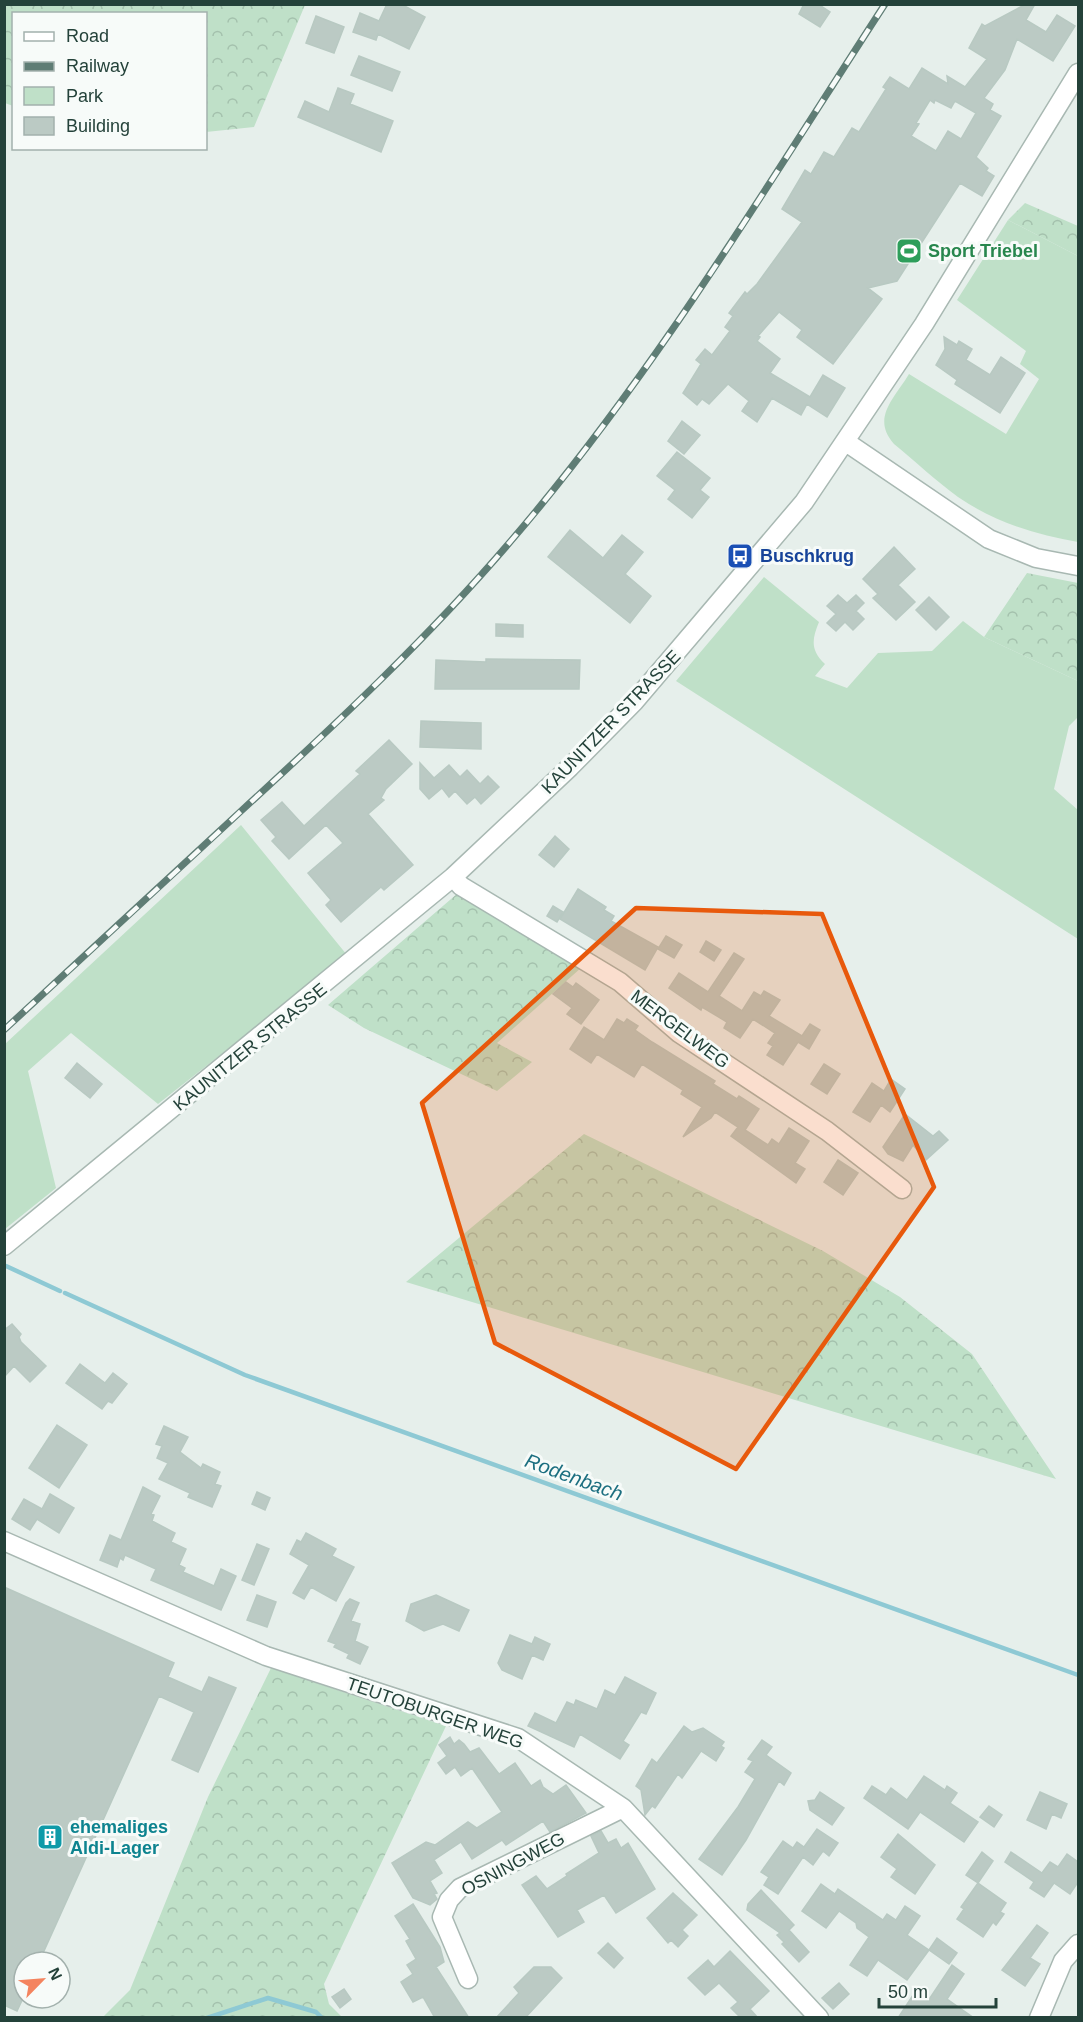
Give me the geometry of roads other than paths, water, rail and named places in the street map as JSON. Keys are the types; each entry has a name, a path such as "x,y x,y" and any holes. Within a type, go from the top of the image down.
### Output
{"street":[{"name":"KAUNITZER STRASSE","path":"4,1246 453,877 570,767 634,702 797,510 846,442 924,324 1078,73"},
{"path":"846,442 989,538 1036,558 1078,566"},
{"name":"MERGELWEG","path":"453,877 461,886 620,982 679,1033 827,1131 902,1189"},
{"name":"TEUTOBURGER WEG","path":"4,1541 266,1656 518,1738 623,1808 819,2018"},
{"name":"OSNINGWEG","path":"468,1979 442,1917 449,1900 460,1888 623,1808"},
{"path":"1039,2018 1063,1961 1078,1944"}],"waterway":[{"name":"Rodenbach","path":"6,1266 60,1291"},
{"name":"Rodenbach","path":"65,1293 245,1375 1078,1675"},
{"path":"207,2018 268,1998 316,2012 322,2018"}],"railway":[{"path":"4,1030 345,714 446,613 510,542 562,479 660,347 752,211 885,4"}],"place":[{"name":"Sport Triebel","path":"909,251"},
{"name":"Buschkrug","path":"740,556"},
{"name":"ehemaliges Aldi-Lager","path":"50,1837"}]}
